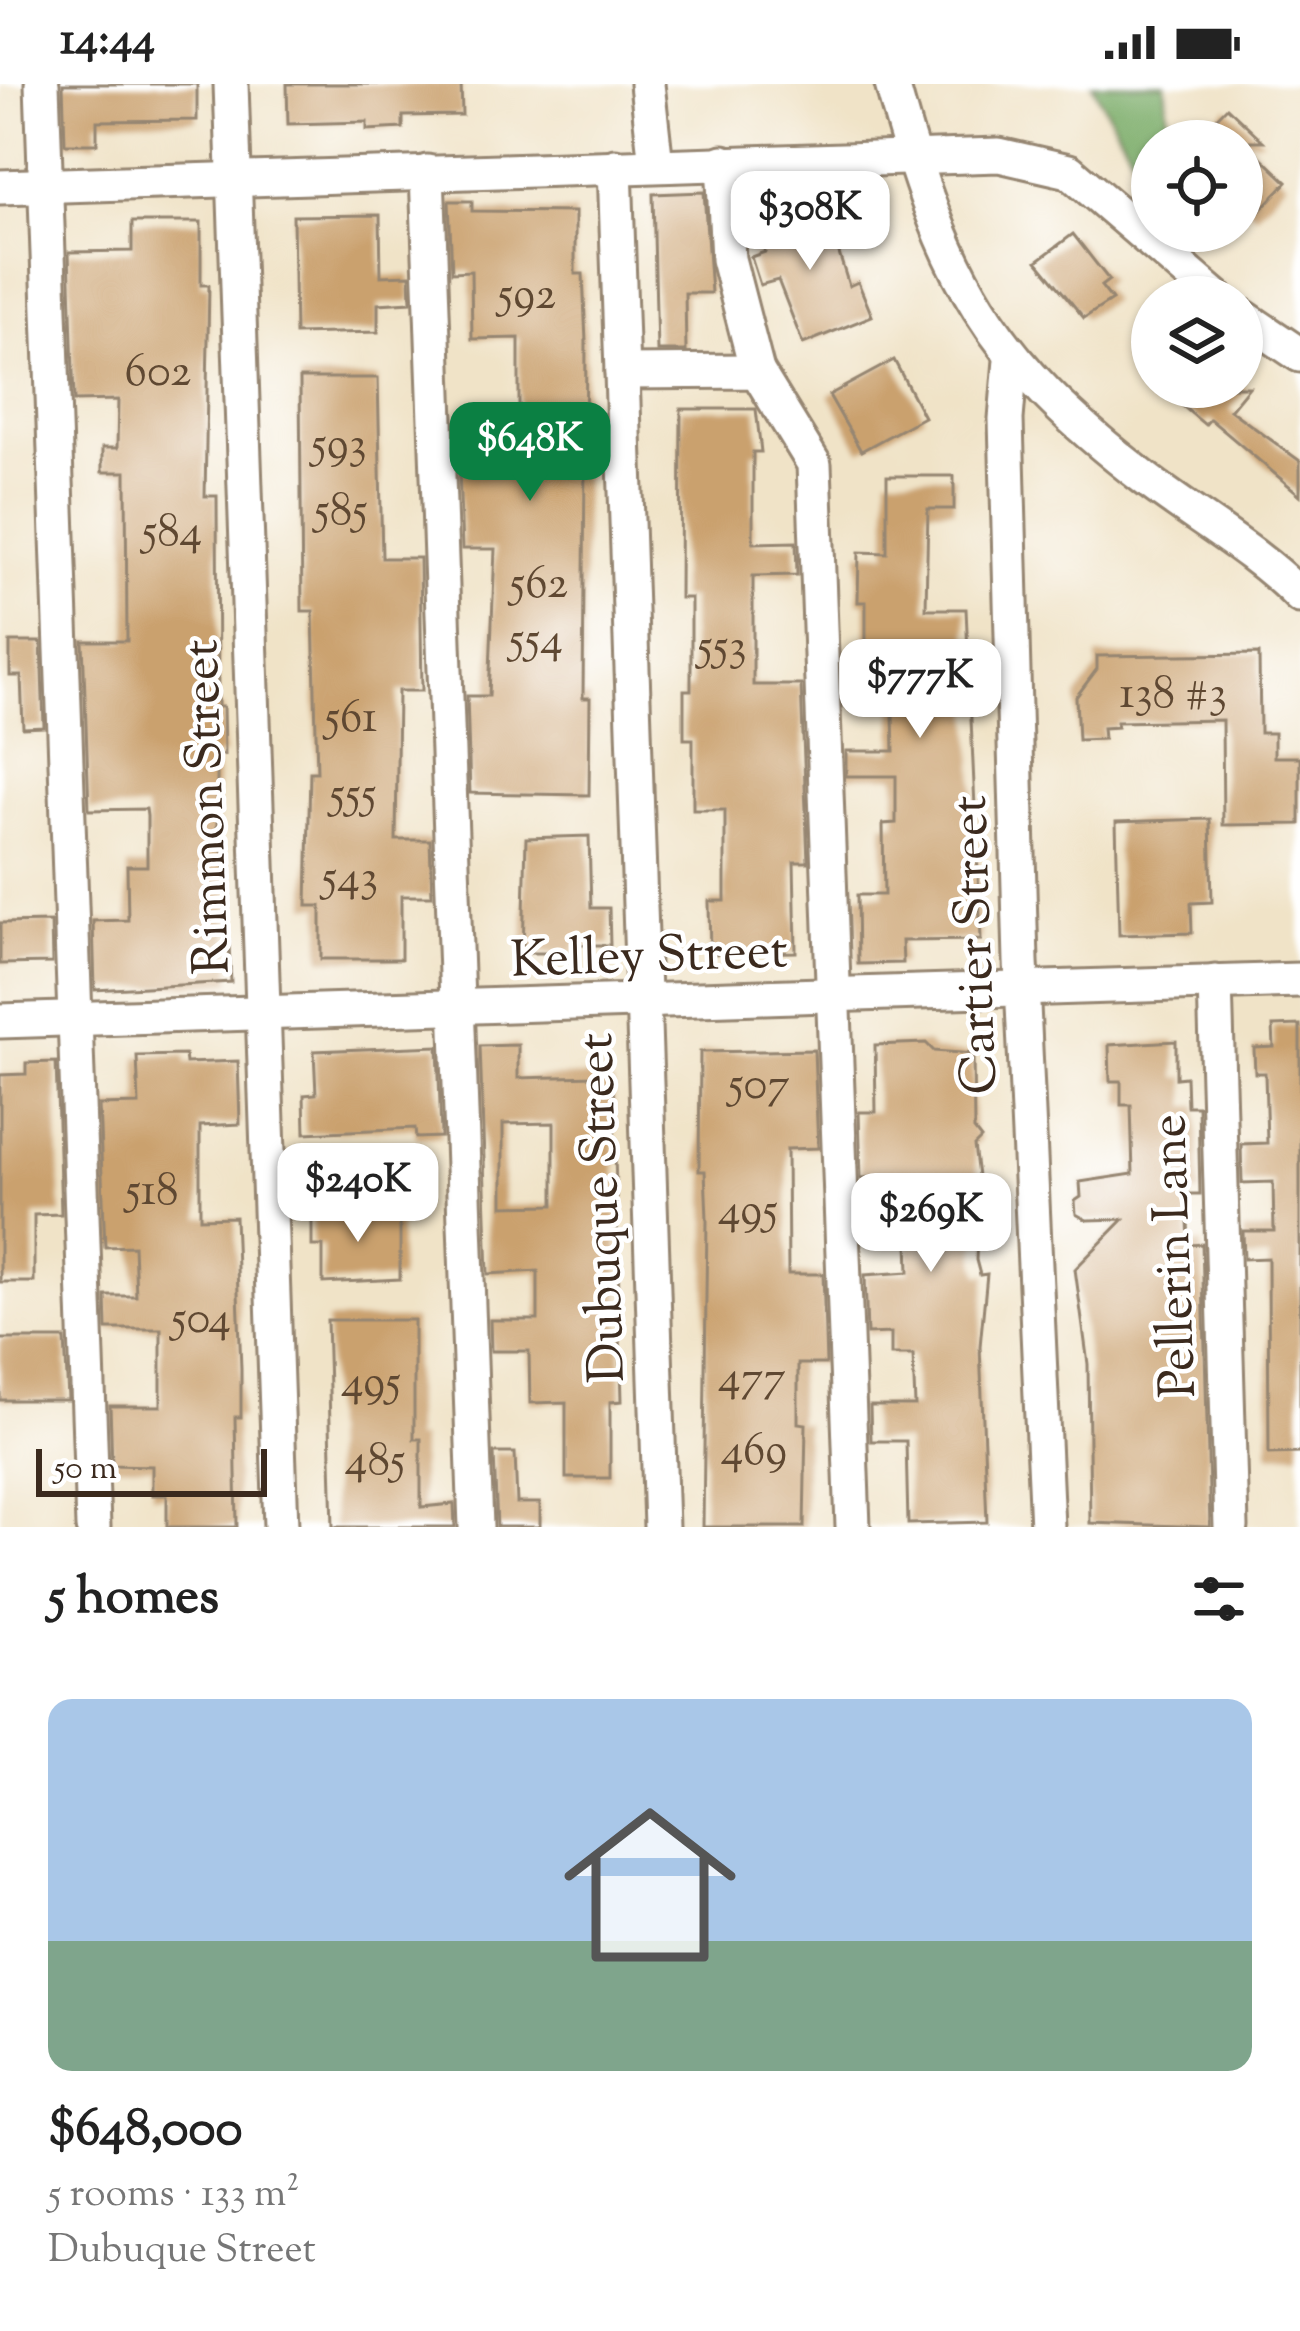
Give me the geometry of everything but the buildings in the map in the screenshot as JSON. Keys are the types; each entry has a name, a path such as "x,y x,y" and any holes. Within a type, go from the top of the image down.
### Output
{"street":[{"path":"42,84 93,1527"},
{"name":"Rimmon Street","path":"231,84 280,1527"},
{"path":"647,84 656,165"},
{"path":"892,84 947,251 1011,360 1060,410 1300,596"},
{"path":"0,187 999,155 1069,171 1192,276"},
{"path":"723,162 728,260 757,371 802,436 814,464 853,1527"},
{"name":"Dubuque Street","path":"615,166 661,1527"},
{"path":"427,172 476,1527"},
{"path":"1263,330 1300,355"},
{"name":"Cartier Street","path":"1011,360 1006,419 1023,992 1047,1527"},
{"path":"622,372 757,371"},
{"name":"Kelley Street","path":"0,1021 1300,980"},
{"name":"Pellerin Lane","path":"1215,982 1231,1527"}],"green space":[{"path":"1092,84 1165,84 1168,120 1131,120 1131,155"}]}
